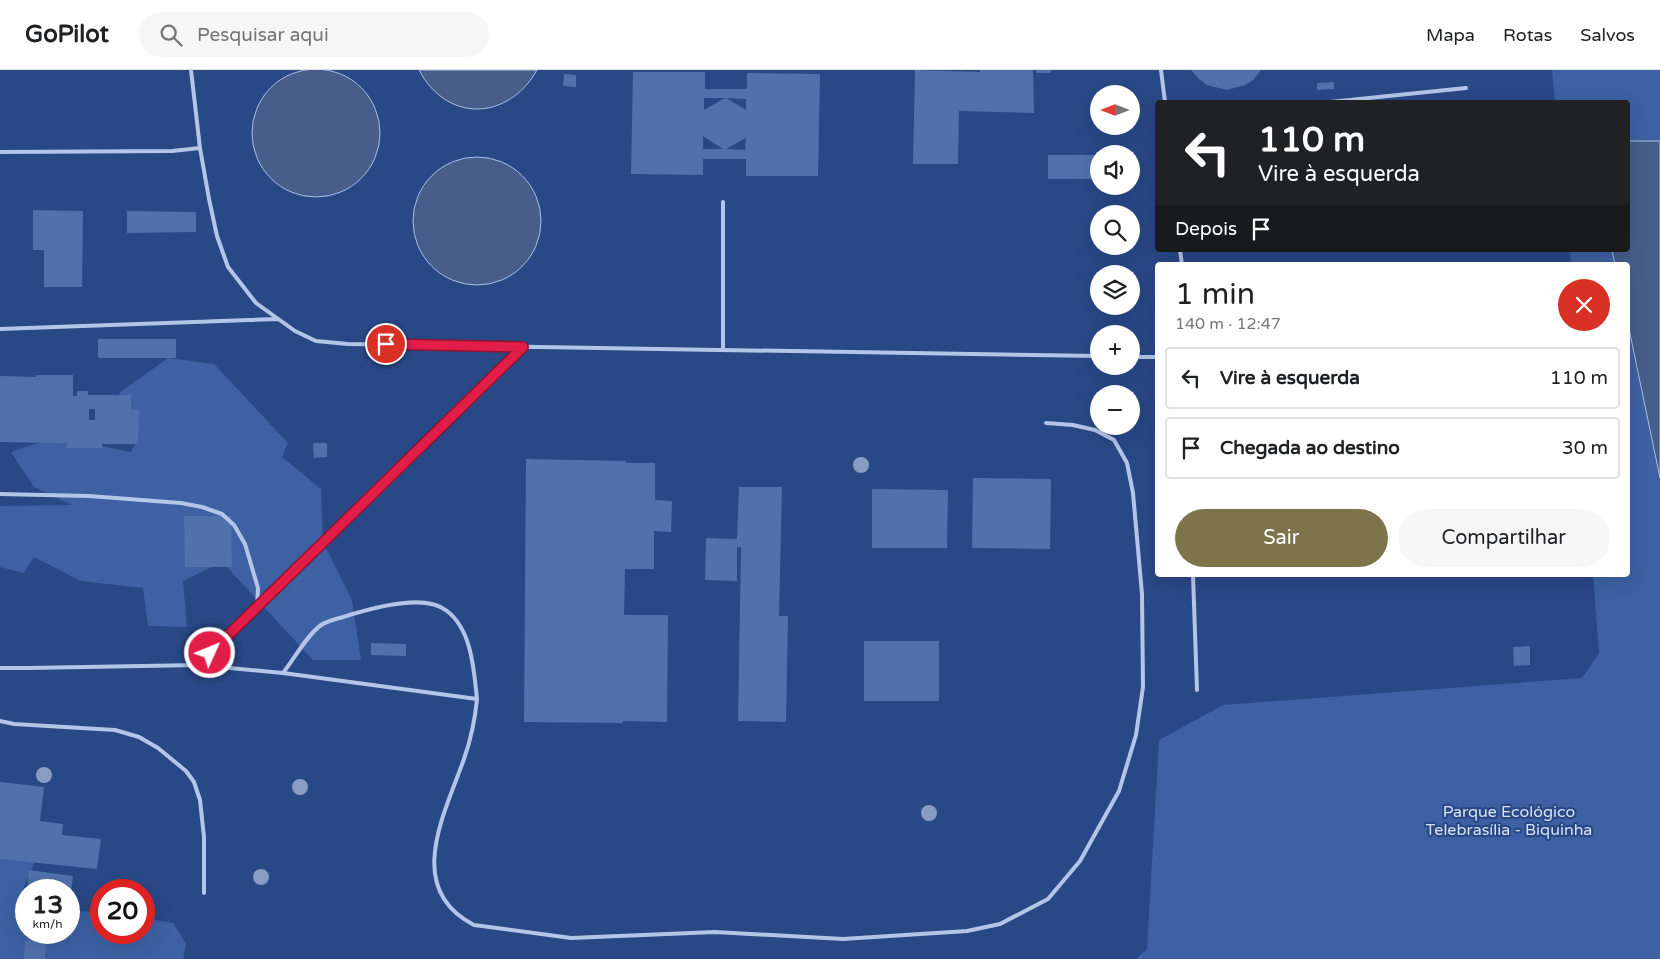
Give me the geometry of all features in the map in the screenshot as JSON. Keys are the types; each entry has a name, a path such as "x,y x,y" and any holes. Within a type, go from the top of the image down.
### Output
{"lane":[{"path":"191,70 200,148 217,236 228,267 256,303 295,331 316,341 348,344 1090,356"},
{"path":"1162,70 1165,100"},
{"path":"1349,100 1466,88"},
{"path":"0,152 172,151 200,148"},
{"path":"723,202 723,350"},
{"path":"0,329 279,319"},
{"path":"198,665 523,347"},
{"path":"1140,356 1155,357"},
{"path":"283,673 314,631 322,624 380,606 420,603 446,610 454,618 471,652 477,699 472,734 435,842 434,870 439,893 449,908 459,918 474,925 571,938 715,932 843,939 967,931 1000,924 1048,899 1080,861 1119,791 1136,735 1143,687 1142,594 1133,493 1127,463 1114,440 1095,430 1072,424 1046,423"},
{"path":"0,494 89,496 181,503 202,507 222,514 234,525 245,544 258,588 257,608"},
{"path":"1193,577 1197,690"},
{"path":"0,668 198,665 283,673 477,699"},
{"path":"0,721 14,724 115,730 139,737 158,748 186,771 194,782 200,800 204,838 204,893"}],"green space":[{"path":"1552,70 1660,70 1660,141 1630,141 1630,100 1555,100"},
{"path":"1570,252 1612,252 1614,262 1571,262"},
{"name":"Parque Ecológico Telebrasília - Biquinha","path":"1630,334 1660,478 1660,959 1136,959 1147,949 1159,740 1223,705 1582,678 1599,653 1593,577 1630,577"},
{"path":"168,358 214,364 288,443 282,457 321,489 323,542 352,600 361,660 313,660 222,562 183,581 187,627 148,626 143,588 81,581 34,557 24,573 0,567 0,506 72,505 34,487 11,452 56,437 131,452 139,436 119,393"},
{"path":"0,817 40,849 27,879 15,879 15,944 80,944 80,911 90,912 90,944 155,944 155,920 173,923 186,944 183,959 0,959"}],"shaded area":[{"path":"316,69 329,70 341,74 361,88 375,108 379,120 379,146 375,158 361,178 341,192 329,196 316,197 303,196 291,192 271,178 257,158 253,146 252,133 253,120 257,108 271,88 291,74 303,70"},
{"path":"419,70 537,70 525,87 510,99 494,106 478,109 461,107 445,100 431,87"},
{"path":"1630,141 1660,141 1660,478 1630,334 1630,262 1614,262 1612,252 1630,252"},
{"path":"477,157 490,158 502,162 522,176 536,196 540,208 540,234 536,246 522,266 502,280 490,284 477,285 464,284 452,280 432,266 418,246 414,234 413,221 414,208 418,196 432,176 452,162 464,158"}],"building":[{"path":"915,70 980,72 980,70 1033,70 1034,113 959,111 958,164 913,164"},
{"path":"1036,70 1052,70 1050,73 1036,73"},
{"path":"1191,70 1261,70 1253,80 1245,85 1226,90 1207,85"},
{"path":"633,72 705,72 705,89 747,89 747,73 820,74 818,176 746,176 746,159 703,159 703,175 631,174","holes":["704,98 725,98 704,110","726,98 746,99 746,110","703,136 723,149 703,149","746,138 745,150 726,149"]},
{"path":"564,74 576,75 576,87 563,86"},
{"path":"1334,82 1334,89 1317,90 1317,83"},
{"path":"1048,155 1090,155 1090,179 1048,179"},
{"path":"33,210 83,211 82,287 44,287 44,250 33,250"},
{"path":"127,211 196,212 196,232 127,233"},
{"path":"98,339 176,339 176,358 98,358"},
{"path":"36,375 73,375 73,396 77,396 77,391 88,391 88,395 131,395 131,410 139,410 138,444 102,444 102,448 67,448 67,443 0,442 0,376 36,377","holes":["89,409 95,409 95,420 89,420"]},
{"path":"313,443 327,443 327,457 314,458"},
{"path":"526,459 655,463 655,500 672,501 671,532 654,531 654,569 625,569 624,615 668,615 667,722 524,722"},
{"path":"973,478 1051,479 1050,549 972,548"},
{"path":"739,487 782,487 779,616 788,616 786,722 738,721 741,547 737,547 737,581 705,580 706,538 737,539"},
{"path":"872,489 948,490 947,548 872,548"},
{"path":"184,516 231,516 232,567 185,567"},
{"path":"864,641 939,641 939,701 864,701"},
{"path":"371,643 406,644 406,656 371,655"},
{"path":"1530,646 1530,665 1514,666 1513,647"},
{"path":"0,782 44,787 40,821 63,824 62,835 101,839 97,869 0,859"},
{"path":"29,870 73,876 73,879 28,879"},
{"path":"25,944 46,944 45,959 24,959"}],"route":[{"path":"210,653 523,347 386,344"}]}
